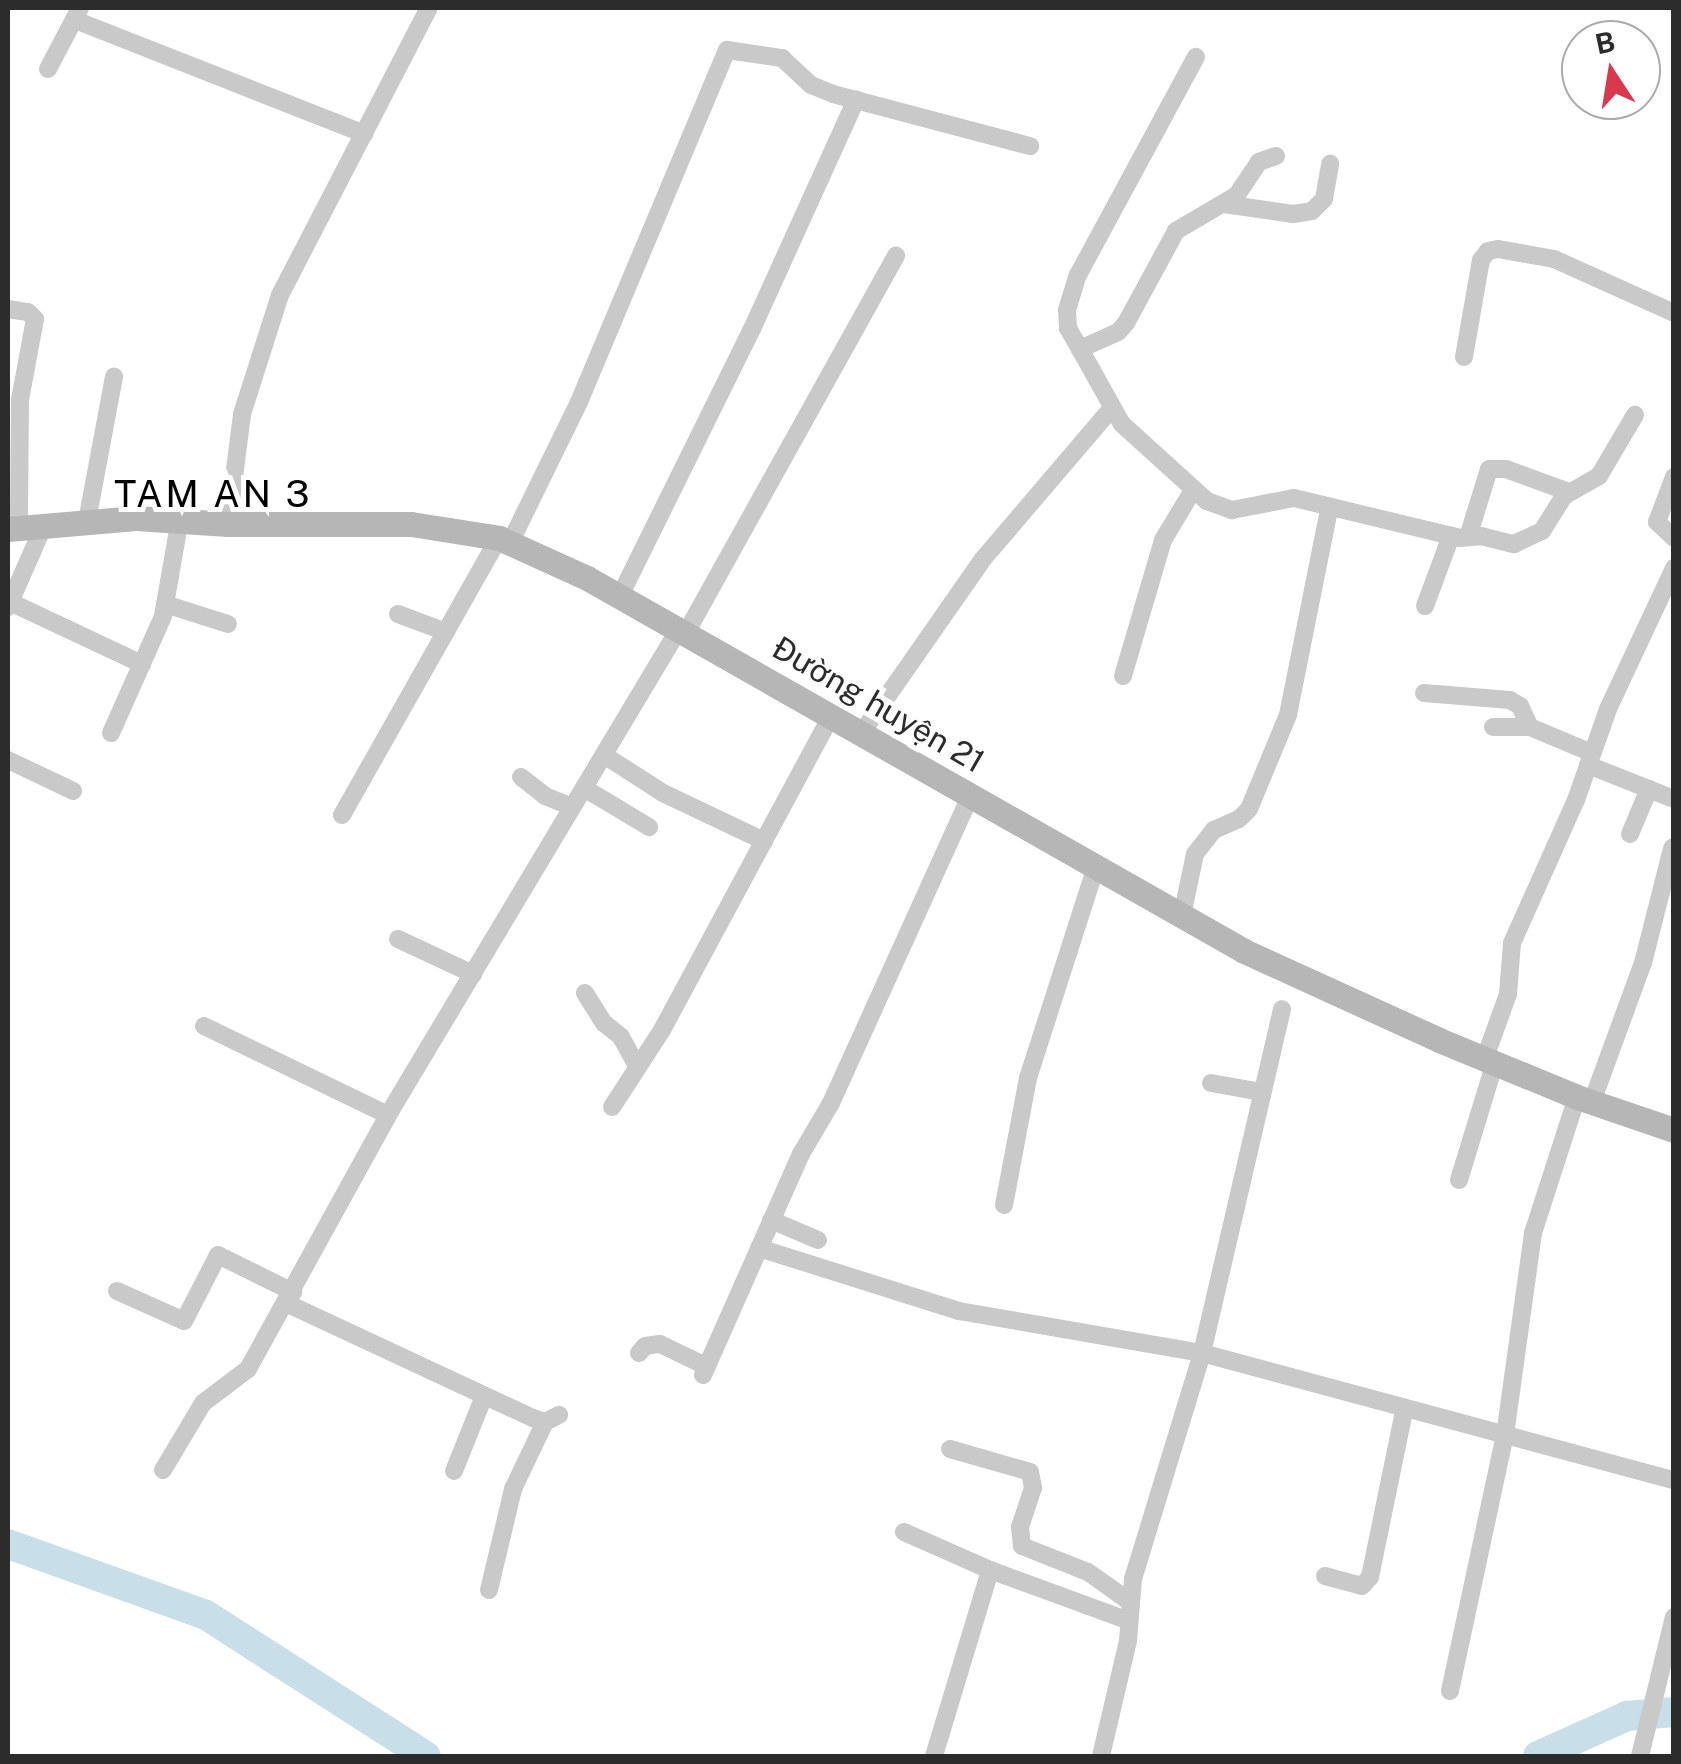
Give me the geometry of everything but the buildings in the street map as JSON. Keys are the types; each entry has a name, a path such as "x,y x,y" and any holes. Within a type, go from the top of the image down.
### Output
{"street":[{"path":"228,524 242,414 280,295 430,8"},
{"path":"48,69 77,14 364,134"},
{"path":"342,815 446,632 504,541 579,402 722,54 733,48 782,58 811,84 856,100 1030,146"},
{"path":"1196,57 1078,275 1067,310 1068,328 1111,409 1193,490 1218,508 1232,510 1280,498 1514,544 1542,530 1569,492 1589,484 1610,464 1635,415"},
{"path":"620,596 752,329 856,100"},
{"path":"1080,349 1118,332 1176,231 1224,204 1242,188 1259,162 1276,156"},
{"path":"1224,204 1293,214 1312,212 1324,198 1330,164"},
{"path":"1464,356 1481,260 1498,249 1554,260 1674,313"},
{"path":"162,1470 202,1403 248,1369 388,1114 682,631 896,254"},
{"path":"8,310 28,312 35,319 20,400 23,526 9,605 142,664"},
{"path":"87,521 114,377"},
{"path":"863,731 984,559 1111,409"},
{"path":"1426,606 1489,469 1495,466 1569,492"},
{"path":"1674,477 1657,522 1674,538"},
{"path":"1123,676 1163,540 1193,490"},
{"path":"1182,916 1195,854 1214,830 1238,820 1249,809 1288,715 1329,509"},
{"path":"111,734 165,604 180,519"},
{"name":"Đường huyện 21","path":"23,526 180,519 228,524 411,524 504,541 620,596 1244,951 1490,1060 1674,1130"},
{"path":"1459,1180 1508,994 1512,943 1674,568"},
{"path":"165,604 228,624"},
{"path":"398,614 446,632"},
{"path":"1424,692 1510,700 1520,706 1530,727"},
{"path":"612,1107 636,1064 662,1030 832,714"},
{"path":"1493,727 1530,727 1674,798"},
{"path":"604,755 663,793 764,842"},
{"path":"8,760 73,791"},
{"path":"521,777 545,796 572,807"},
{"path":"584,788 649,827"},
{"path":"1630,834 1649,789"},
{"path":"639,1353 644,1346 660,1344 704,1371 800,1154 831,1103 971,795"},
{"path":"1450,1691 1505,1435 1533,1233 1643,964 1672,848"},
{"path":"1004,1205 1028,1078 1096,866"},
{"path":"398,939 473,974"},
{"path":"584,992 636,1064"},
{"path":"1101,1756 1133,1579 1202,1353 1282,1009"},
{"path":"204,1026 388,1114"},
{"path":"1211,1083 1262,1092"},
{"path":"771,1220 818,1240"},
{"path":"759,1248 959,1311 1202,1353 1404,1411 1674,1480"},
{"path":"117,1291 184,1321 218,1255 290,1298 484,1396 552,1418 513,1489 489,1590"},
{"path":"454,1472 484,1396"},
{"path":"1325,1576 1362,1586 1370,1576 1404,1411"},
{"path":"950,1450 1030,1472 1033,1488 1020,1527 1022,1546 1088,1572 1130,1611"},
{"path":"904,1532 990,1570 1130,1611"},
{"path":"934,1756 990,1570"},
{"path":"1641,1752 1674,1617"}],"waterway":[{"path":"8,1544 206,1615 426,1756"},
{"path":"1538,1756 1627,1716 1674,1712"}],"district":[{"name":"TAM AN 3","path":"213,494"}]}
